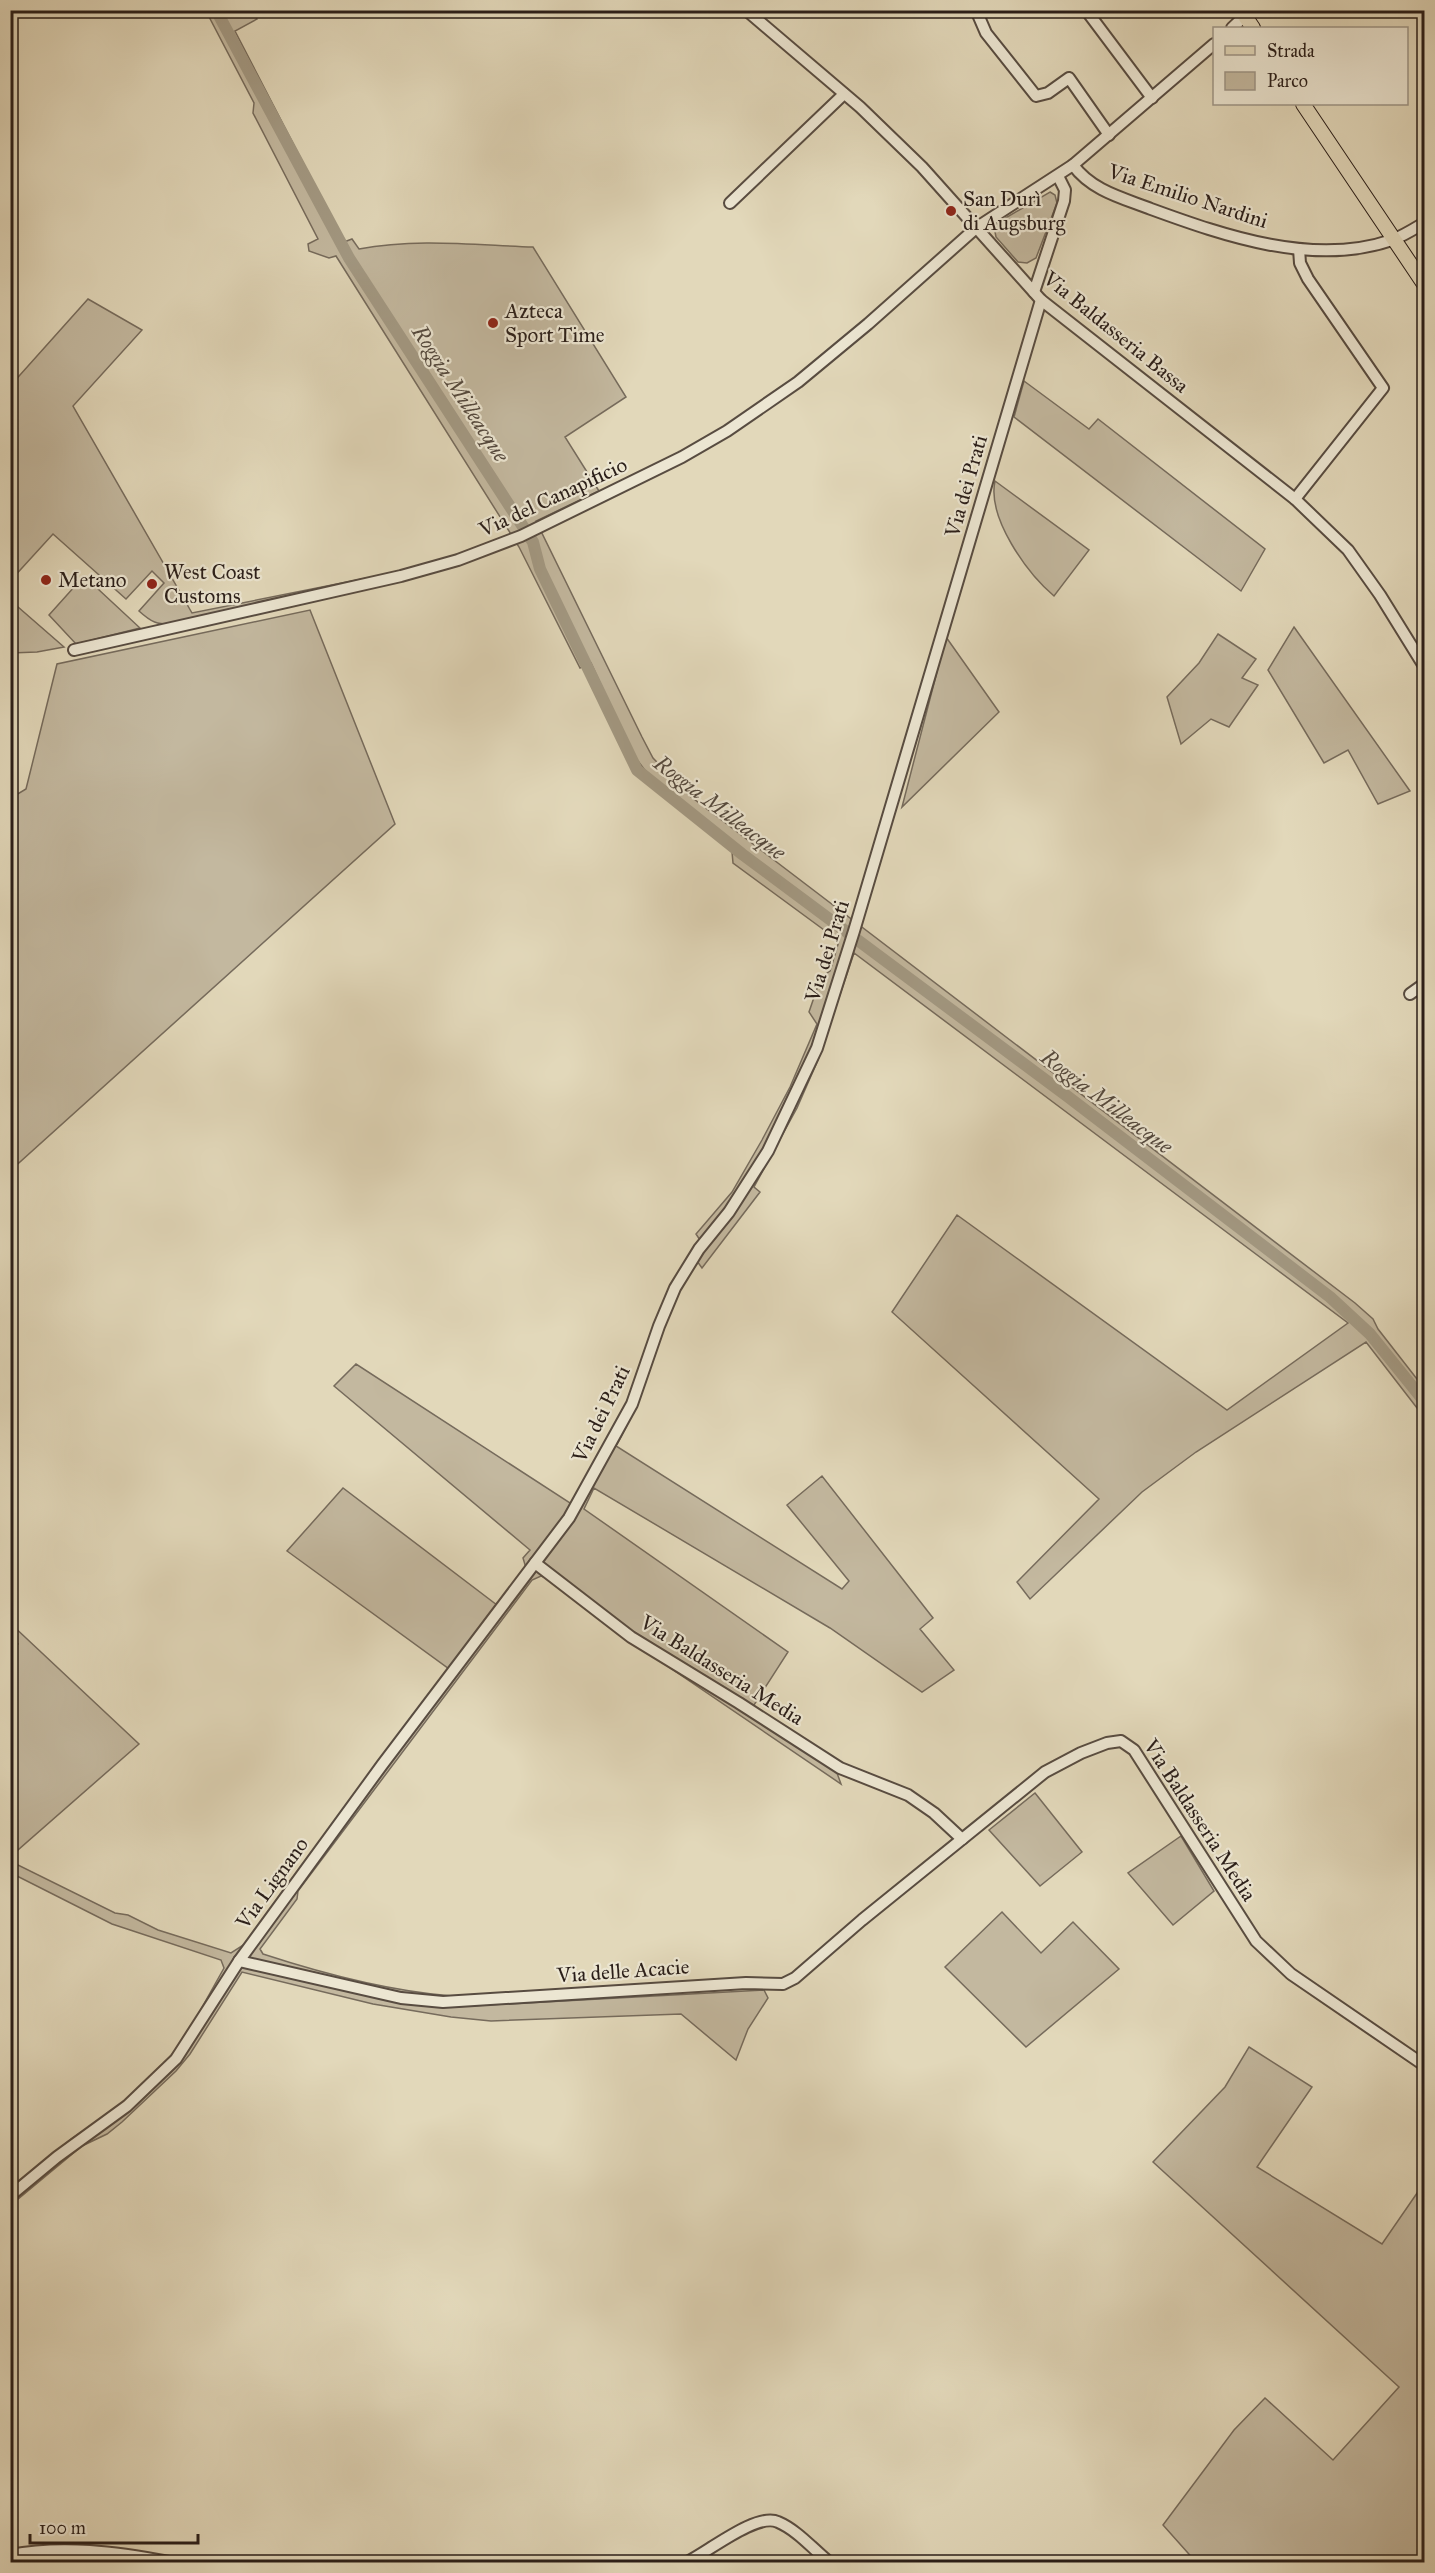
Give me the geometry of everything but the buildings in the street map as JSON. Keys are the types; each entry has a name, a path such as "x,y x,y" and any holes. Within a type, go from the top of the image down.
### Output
{"main road":[{"path":"1304,105 1425,284"}],"street":[{"name":"Via Baldasseria Bassa","path":"746,10 844,94 922,167 1037,296 1295,499 1348,550 1425,666"},
{"path":"976,10 986,33 1036,96 1048,93 1069,78 1109,135"},
{"path":"1086,10 1152,98"},
{"path":"1233,27 1247,17"},
{"name":"Via del Canapificio","path":"74,650 401,576 458,560 537,529 682,457 764,407 798,382 868,324 976,228 1073,165 1213,46"},
{"path":"730,203 844,94"},
{"name":"Via Emilio Nardini","path":"1073,165 1091,185 1119,197 1212,229 1299,249 1350,248 1395,239 1425,223"},
{"name":"Via dei Prati","path":"535,1563 569,1518 632,1404 675,1288 699,1249 729,1212 768,1151 817,1048 852,937 1064,201 1065,190 1058,176"},
{"path":"1295,499 1383,388 1303,271 1299,249"},
{"path":"1410,994 1425,984"},
{"name":"Via Baldasseria Media","path":"535,1563 631,1637 840,1768 908,1795 934,1813 962,1839 1045,1772 1095,1747 1115,1742 1126,1743 1134,1750 1256,1941 1291,1974 1425,2065"},
{"name":"Via Lignano","path":"10,2196 57,2157 127,2106 176,2059 239,1960 382,1765 535,1563"},
{"name":"Via delle Acacie","path":"239,1960 401,1998 443,2002 746,1983 783,1984 795,1978 962,1839"},
{"path":"687,2562 752,2523 767,2519 777,2521 791,2530 829,2562"},
{"path":"10,2555 69,2549 169,2562"}],"green space":[{"path":"206,11 252,11 257,19 235,31 344,242 352,239 359,249 424,243 533,247 626,397 565,437 599,491 536,521 653,758 690,796 1355,1303 1373,1319 1378,1329 1424,1388 1424,1417 1366,1342 1196,1452 1142,1492 1030,1599 1017,1582 1099,1499 892,1312 957,1215 1227,1410 1348,1323 854,953 818,1060 797,1108 754,1187 760,1192 702,1268 697,1261 666,1319 631,1418 616,1446 842,1589 849,1581 787,1505 822,1476 933,1618 920,1629 954,1670 922,1692 830,1628 594,1488 584,1509 788,1652 752,1708 833,1762 841,1784 607,1625 547,1578 541,1576 532,1580 298,1891 297,1899 260,1949 263,1954 356,1981 452,1996 451,2007 764,1990 768,1998 748,2029 736,2060 681,2014 491,2021 373,2004 242,1972 190,2054 176,2071 122,2122 107,2134 82,2146 11,2205 11,2188 71,2139 123,2104 163,2066 186,2036 224,1968 221,1960 112,1924 11,1873 10,1861 115,1913 128,1915 158,1930 231,1953 245,1944 449,1669 287,1551 343,1488 497,1605 526,1568 523,1558 530,1550 334,1386 356,1364 573,1505 632,1394 700,1240 696,1234 732,1192 790,1087 817,1024 809,1012 821,977 830,971 839,941 733,863 732,852 641,778 647,773 632,753 591,663 580,668 519,547 336,256 329,258 309,251 308,244 318,239 253,113 254,103"},
{"path":"1050,192 1055,195 1057,203 1036,258 1027,263 1018,262 996,237 997,223"},
{"path":"88,299 142,330 73,406 192,613 367,578 174,624 163,624 151,620 139,611 164,583 152,571 126,599 53,534 11,580 11,385"},
{"path":"1024,381 1089,429 1098,419 1265,549 1241,591 1014,417"},
{"path":"995,481 1089,550 1054,596 1032,574 1011,544 997,511 994,496"},
{"path":"84,576 140,628 76,644 49,615"},
{"path":"10,600 64,647 37,652 11,653"},
{"path":"310,610 395,824 11,1170 11,798 26,789 57,664"},
{"path":"1294,627 1410,791 1378,804 1348,750 1324,763 1268,670"},
{"path":"1218,634 1256,659 1242,678 1258,685 1229,727 1211,719 1181,744 1167,697 1199,663"},
{"path":"946,637 999,712 902,807"},
{"path":"10,1623 139,1744 11,1856 10,1651 18,1644 11,1637"},
{"path":"1035,1793 1082,1852 1040,1886 989,1830"},
{"path":"1181,1836 1214,1891 1173,1925 1128,1873"},
{"path":"1002,1912 1041,1953 1073,1922 1119,1969 1026,2047 945,1967"},
{"path":"1249,2047 1312,2087 1257,2167 1382,2244 1424,2183 1424,2562 1196,2562 1163,2525 1234,2430 1265,2398 1333,2460 1399,2387 1153,2162 1225,2087"},
{"path":"11,2553 87,2554 142,2562 11,2562"}],"waterway":[{"name":"Roggia Milleacque","path":"216,10 349,258 533,542 540,569 637,770 742,854 1067,1096 1330,1297 1370,1334 1424,1401"}],"place":[{"name":"San Durì di Augsburg","path":"951,211"},
{"name":"Azteca Sport Time","path":"493,323"},
{"name":"Metano","path":"46,580"},
{"name":"West Coast Customs","path":"152,584"}]}
